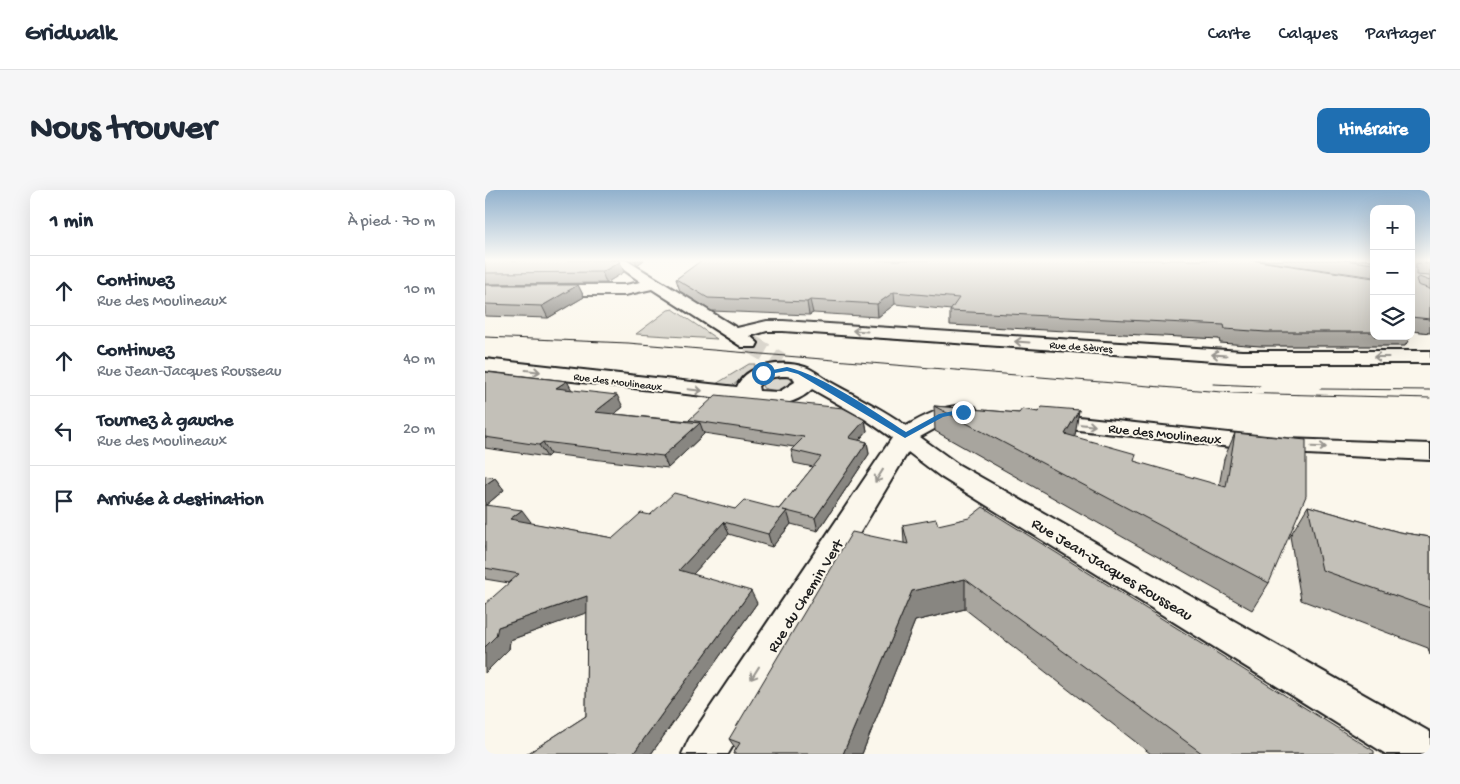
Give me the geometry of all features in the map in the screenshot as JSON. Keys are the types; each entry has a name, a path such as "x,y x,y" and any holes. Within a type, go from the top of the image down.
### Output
{"street":[{"path":"485,290 625,290 643,286"},
{"name":"Rue de Sèvres","path":"658,286 670,296 741,338 767,326 783,326 1242,357 1430,357"},
{"name":"Rue des Moulineaux","path":"485,366 760,397 874,415"},
{"path":"760,397 747,386 750,381 784,368"},
{"name":"Rue des Moulineaux","path":"760,397 796,393 806,384 784,368"},
{"name":"Rue Jean-Jacques Rousseau","path":"784,368 874,415 905,436 931,459 950,471 1426,754"},
{"path":"905,436 941,416 963,412 992,415"},
{"name":"Rue des Moulineaux","path":"1021,418 1286,446 1430,452"},
{"name":"Rue du Chemin Vert","path":"704,754 905,436"}],"shaded area":[{"path":"673,309 717,339 636,334 668,310"},
{"path":"749,364 755,364 754,368 732,386 711,387"},
{"path":"784,376 792,380 788,387 775,391 763,388 762,384 770,378"}],"building":[{"path":"485,286 576,286 542,306 485,304"},
{"path":"688,286 1370,286 1370,332 1266,332 1225,329 1224,325 950,311 959,298 894,292 877,304 810,300 807,302 708,298"},
{"path":"1415,286 1430,289 1430,319 1415,317"},
{"path":"485,372 567,381 556,388 617,395 595,412 700,423 663,456 543,442 539,445 485,437"},
{"path":"716,395 843,408 865,420 849,438 867,442 815,518 787,511 768,534 724,522 679,570 751,591 633,754 527,754 586,716 587,596 498,627 496,636 485,647 485,604 519,574 485,568 485,505 522,510 510,519 613,538 641,513 650,515 674,493 735,509 744,500 779,509 821,457 791,450 804,437 689,420"},
{"path":"934,406 1019,413 1022,409 1038,412 1042,407 1079,410 1065,434 1136,454 1134,461 1226,487 1235,433 1306,440 1306,496 1269,583"},
{"path":"485,476 495,478 485,485"},
{"path":"1308,506 1399,532 1430,537 1430,608 1322,570"},
{"path":"983,507 1374,751 1374,754 1203,754 965,579 912,591 843,754 733,754 740,743 729,739 852,532 908,544 903,525 936,519 938,525 969,518"}],"tunnel":[{"path":"749,343 781,362"}],"tram line":[{"path":"485,337 628,343 1234,393 1430,398"},
{"path":"1213,384 1260,386"},
{"path":"1320,389 1430,390"}],"route":[{"path":"763,373 787,369 800,372 874,415 905,436 941,416 963,412"}]}
